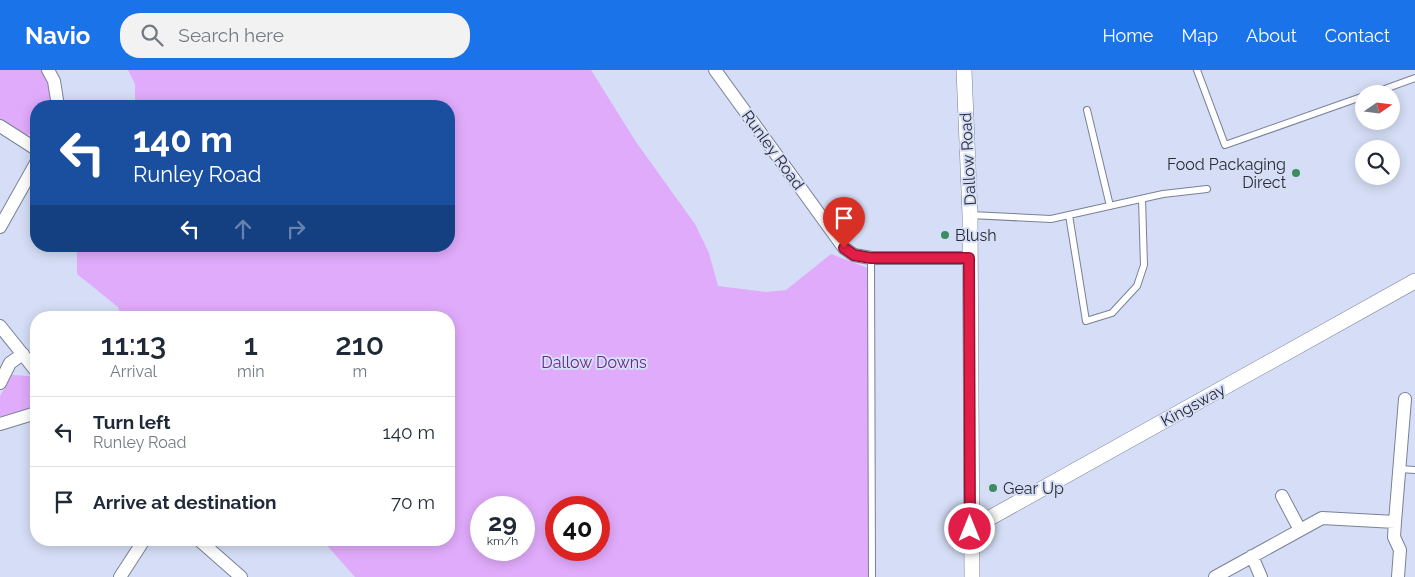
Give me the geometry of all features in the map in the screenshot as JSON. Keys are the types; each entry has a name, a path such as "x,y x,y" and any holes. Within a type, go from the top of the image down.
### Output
{"street":[{"path":"48,70 54,81 57,100"},
{"name":"Dallow Road","path":"964,70 970,215 970,529 972,577"},
{"name":"Runley Road","path":"717,71 844,248 854,255 871,258 969,258"},
{"path":"0,126 30,145"},
{"path":"0,227 30,174"},
{"name":"Kingsway","path":"970,529 1415,281"},
{"path":"0,326 30,363"},
{"path":"0,383 10,363 23,354"},
{"path":"1398,577 1400,550 1394,537 1394,522 1405,399"},
{"path":"0,424 30,415"},
{"path":"1282,496 1300,530"},
{"path":"1215,577 1322,518 1394,522"},
{"path":"120,577 140,546"},
{"path":"206,546 241,577"},
{"path":"1252,556 1261,577"}],"lane":[{"path":"1197,70 1225,145 1355,99"},
{"path":"1396,85 1415,78"},
{"path":"1086,110 1110,206"},
{"path":"970,215 1051,219 1142,198 1208,189"},
{"path":"1069,215 1086,321 1112,313 1137,286 1144,265 1142,198"},
{"path":"871,258 872,577"},
{"path":"1399,469 1415,470"}],"green space":[{"path":"0,70 44,70 52,100 30,100 30,135 21,134 0,120"},
{"name":"Dallow Downs","path":"128,70 591,70 636,142 695,224 709,253 718,286 766,292 786,290 831,254 873,270 873,577 355,577 327,546 455,546 455,311 119,311 118,307 77,274 77,252 455,252 455,100 135,100 135,84"},
{"path":"12,375 30,377 30,408 0,417 0,396"}],"place":[{"name":"Food Packaging Direct","path":"1296,173"},
{"name":"Blush","path":"945,235"},
{"name":"Gear Up","path":"993,488"}],"route":[{"path":"844,248 854,255 871,258 969,258 970,529"}]}
